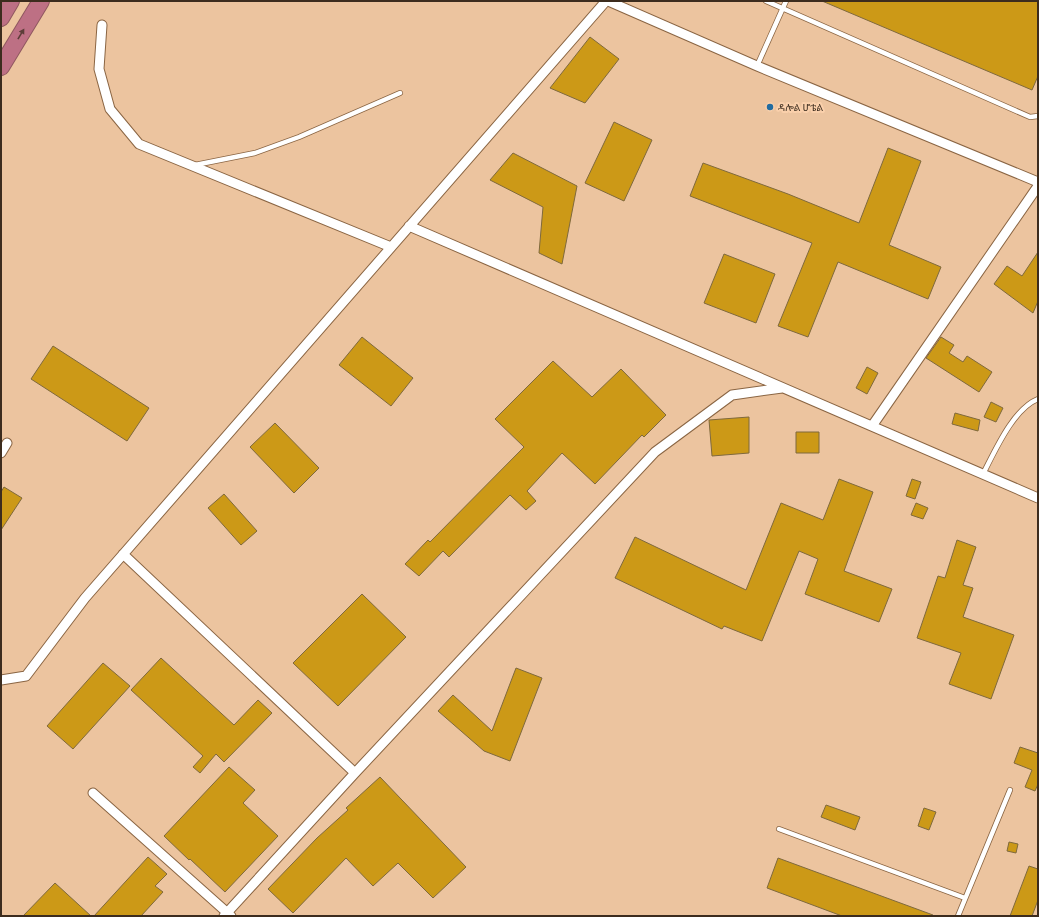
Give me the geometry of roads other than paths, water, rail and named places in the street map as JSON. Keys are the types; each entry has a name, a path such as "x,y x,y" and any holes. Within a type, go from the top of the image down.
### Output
{"highway":[{"path":"1,18 11,1"},
{"path":"1,67 41,1"}],"street":[{"path":"1,680 26,676 85,598 607,1 757,66 1038,182"},
{"path":"102,25 99,69 110,109 139,144 189,166 391,247"},
{"path":"872,426 1038,186"},
{"path":"409,226 1038,498"},
{"path":"93,793 227,915 355,773 655,452 732,395 782,388"},
{"path":"1,453 7,443"},
{"path":"123,554 355,773"}],"lane":[{"path":"766,1 1030,117 1038,116"},
{"path":"757,66 786,1"},
{"path":"189,166 255,153 299,137 400,93"},
{"path":"983,474 1013,420 1030,402 1038,399"},
{"path":"958,916 1010,790"},
{"path":"779,829 965,898"}],"place":[{"name":"ዳሎል ሆቴል","path":"770,107"}]}
